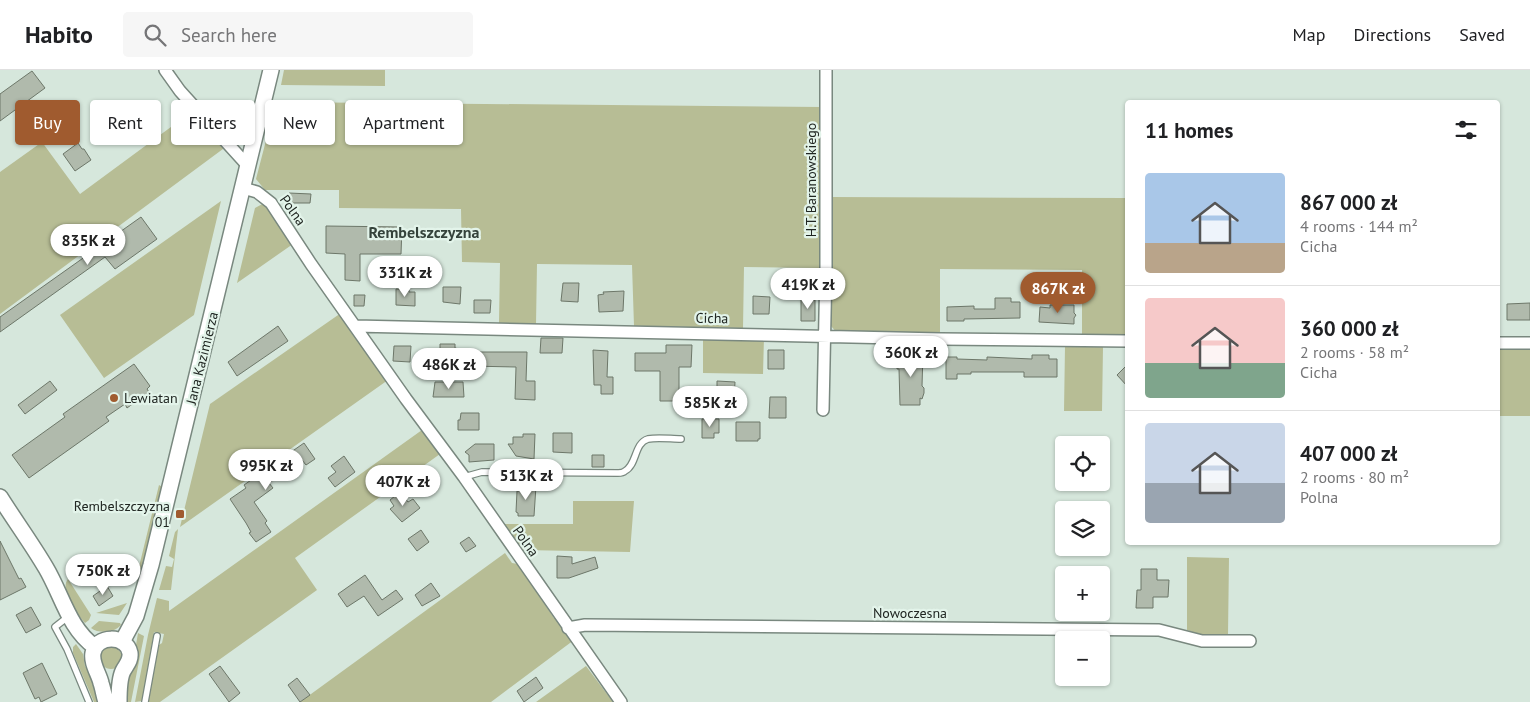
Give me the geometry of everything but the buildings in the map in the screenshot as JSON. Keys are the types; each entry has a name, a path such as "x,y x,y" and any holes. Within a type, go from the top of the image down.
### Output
{"main road":[{"name":"Jana Kazimierza","path":"122,642 136,616 151,565 271,70"},
{"path":"0,497 47,569 69,615 87,642 95,647"},
{"path":"106,702 92,656 95,647 108,639 119,640 127,646 130,653 129,660 122,672 118,702"},
{"path":"97,670 102,674 112,675 122,672"}],"street":[{"path":"165,70 180,90 248,166"},
{"name":"H.T. Baranowskiego","path":"823,410 826,70"},
{"name":"Polna","path":"243,188 257,192 271,203 355,326 464,477 621,702"},
{"name":"Cicha","path":"355,326 1125,341"},
{"path":"1500,342 1530,343"},
{"name":"Nowoczesna","path":"568,628 585,625 1159,630 1202,641 1250,642"}],"lane":[{"path":"464,477 482,472 618,473 630,467 636,452 644,441 651,439 681,439"},
{"path":"69,615 55,627 67,649 89,702"},
{"path":"145,702 157,636"}],"green space":[{"path":"284,70 385,70 385,86 281,85"},
{"path":"335,103 345,103 345,145 463,145 463,104 822,107 820,268 744,267 743,328 634,326 632,265 537,264 536,324 499,323 500,263 462,262 461,209 339,208 339,190 265,190 256,179 265,144 335,145"},
{"path":"171,127 171,145 227,146 0,314 0,172 38,145 44,145 80,194 146,145 161,145 161,134"},
{"path":"829,197 1125,198 1125,335 1082,335 1082,270 940,269 940,334 837,333 831,326"},
{"path":"221,201 194,315 104,378 60,315"},
{"path":"266,202 293,244 237,283 255,208"},
{"path":"341,313 388,380 180,527 210,404"},
{"path":"764,337 763,374 703,373 703,338"},
{"path":"1065,347 1103,347 1102,411 1064,411"},
{"path":"1500,349 1530,350 1530,416 1500,416"},
{"path":"422,430 440,454 295,558 317,590 160,702 147,702 159,645 162,643 164,634 154,632 142,701 135,702 157,598 169,601 169,611"},
{"path":"159,485 164,488 140,578 136,579"},
{"path":"573,501 634,501 630,552 523,550 503,524 573,524"},
{"path":"178,529 171,590 159,590 166,566 172,567 174,559 169,556 175,532"},
{"path":"505,553 512,563 518,564 554,618 557,617 574,640 491,702 300,702"},
{"path":"1187,557 1229,558 1228,634 1198,634 1187,630"},
{"path":"68,579 91,615 85,623 67,595 66,584"},
{"path":"127,603 119,615 96,613"},
{"path":"99,621 120,623 121,625 114,630 106,632 91,628"},
{"path":"138,633 144,636 131,702 123,702 127,680 137,663 136,645"},
{"path":"76,644 83,654 85,666 93,678 102,702 94,702 73,653 73,647"},
{"path":"111,647 119,650 122,658 119,666 111,669 103,666 100,658 103,650"},
{"path":"586,666 613,702 536,702"}],"place":[{"name":"Lewiatan","path":"114,398"},
{"name":"Rembelszczyzna 01","path":"180,514"}],"district":[{"name":"Rembelszczyzna","path":"424,232"}]}
